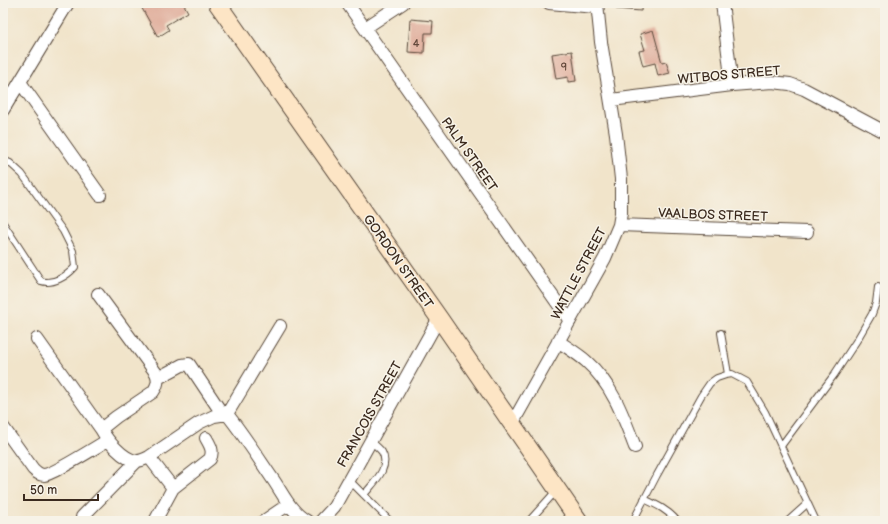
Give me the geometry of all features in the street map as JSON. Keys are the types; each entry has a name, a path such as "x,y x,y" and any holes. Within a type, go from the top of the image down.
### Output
{"street":[{"path":"3,110 68,3"},
{"name":"GORDON STREET","path":"217,3 439,318 579,521"},
{"name":"PALM STREET","path":"347,3 570,321"},
{"path":"365,28 403,3"},
{"path":"549,3 596,5"},
{"path":"722,3 732,85"},
{"name":"WATTLE STREET","path":"512,424 605,258 619,224 621,213 621,179 611,100 596,5"},
{"path":"20,82 100,195"},
{"name":"WITBOS STREET","path":"611,100 732,85 772,82 798,86 885,132"},
{"name":"VAALBOS STREET","path":"619,224 806,232"},
{"path":"98,294 156,373 158,378 153,392 101,429"},
{"name":"FRANCOIS STREET","path":"321,521 334,507 439,318"},
{"path":"82,517 143,459 199,423 214,416 225,414 280,326"},
{"path":"37,339 108,440 132,460 143,459 173,488"},
{"path":"558,341 586,361 608,387 620,408 635,447"},
{"path":"158,378 182,365 189,364 225,414 239,429 289,504 300,517 307,521"},
{"path":"3,427 33,469 38,474 43,475 56,470 108,440"},
{"path":"155,521 173,488 210,459 212,454 211,445 206,438"},
{"path":"264,521 289,504"}],"lane":[{"path":"3,160 10,163 22,174 63,231 72,251 75,267 70,272 55,281 41,281 3,223"},
{"path":"781,446 834,375 857,340 872,314 876,303 878,287"},
{"path":"721,334 728,374"},
{"path":"633,521 701,396 710,384 717,378 728,374 739,376 747,382 765,412 816,521"},
{"path":"364,495 381,473 384,465 384,458 381,451 370,441"},
{"path":"349,480 390,521"},
{"path":"529,521 557,489"},
{"path":"644,499 660,506 677,521"},
{"path":"788,521 808,503"}],"building":[{"path":"139,3 183,3 188,12 166,25 169,30 158,37"},
{"path":"616,3 642,3 641,11 616,9"},
{"path":"410,19 433,21 432,33 425,33 424,53 408,52"},
{"path":"653,30 662,63 666,62 670,73 658,76 655,63 643,66 639,51 645,50 640,34"},
{"path":"572,51 576,81 568,82 568,77 556,79 552,54"}]}
